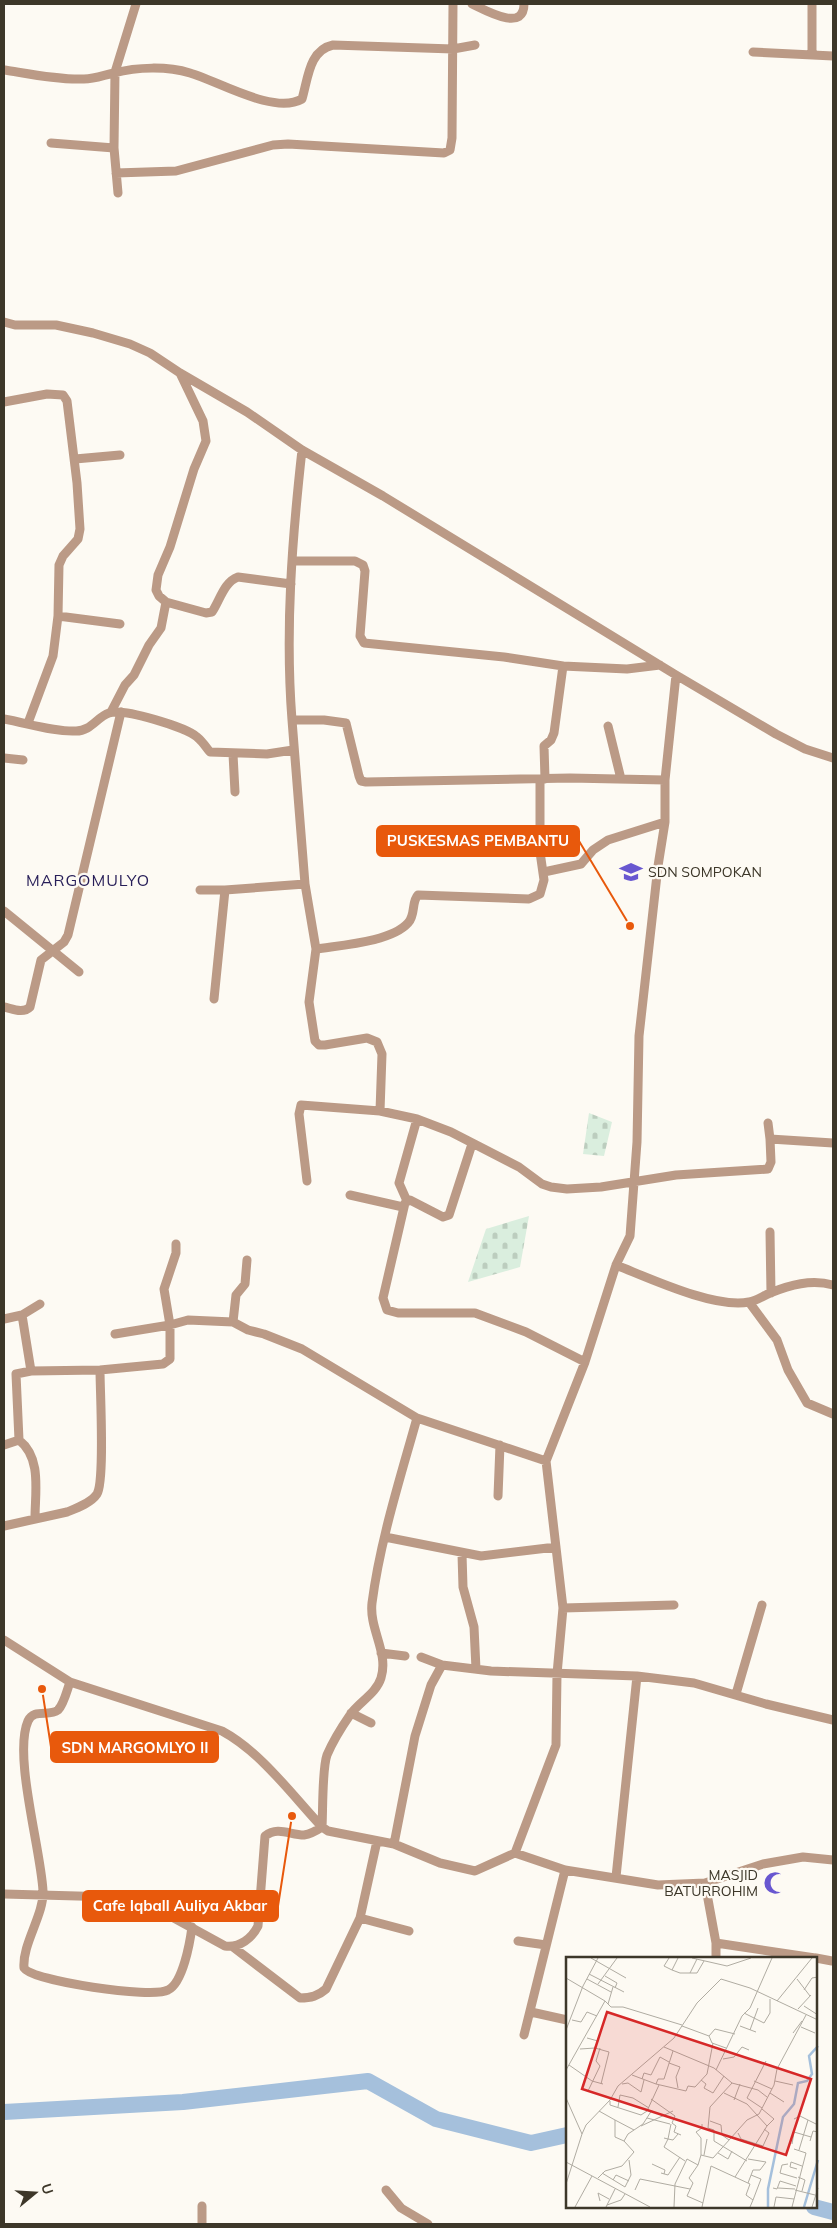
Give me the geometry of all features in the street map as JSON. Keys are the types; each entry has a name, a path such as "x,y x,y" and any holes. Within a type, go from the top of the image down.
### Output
{"street":[{"path":"118,193 114,148 115,72 136,4"},
{"path":"116,173 176,171 273,145 288,144 444,154 450,150 452,138 454,4"},
{"path":"472,4 509,19 520,16 524,11 524,4"},
{"path":"812,4 812,55"},
{"path":"5,70 83,79 99,78 115,72 162,68 190,73 256,99 289,103 302,99 312,62 318,52 324,47 333,45 453,49 476,45"},
{"path":"753,52 833,56"},
{"path":"51,143 114,148"},
{"path":"4,322 15,325 56,325 111,338 150,352 180,373 247,412 302,450 383,496 676,675 776,734 805,749 833,758"},
{"path":"180,373 203,421 206,441 194,469 170,546 156,582 159,596 166,602 206,613 212,612 232,579 238,577 291,584"},
{"path":"4,402 47,394 63,395 67,401 75,459 80,529 78,539 63,556 59,565 58,616 53,656 28,723"},
{"path":"302,450 291,584 288,668 293,750 301,813 305,884 316,949 309,1002 315,1041 318,1045 367,1038 377,1042 382,1054 380,1111"},
{"path":"75,459 120,456"},
{"path":"293,561 355,561 363,565 365,571 360,636 364,643 563,666 627,669 660,665"},
{"path":"4,1007 21,1011 30,1007 41,960 64,942 68,935 116,712 125,685 134,675 149,645 161,628 166,602"},
{"path":"58,616 120,624"},
{"path":"316,949 389,935 408,924 413,915 418,894 534,898 542,891 544,872 540,852 544,746 552,738 563,666"},
{"path":"4,1640 70,1682 222,1731 235,1738 249,1749 328,1832 394,1844 440,1863 475,1872 515,1853 556,1745 557,1674 564,1608 546,1461 586,1362 616,1265 630,1236 637,1142 639,1036 658,866 665,822 665,780 676,675"},
{"path":"4,719 60,730 78,731 90,727 116,712 186,730 197,737 210,752 267,754 293,750"},
{"path":"292,720 324,720 346,723 359,776 361,781 366,782 542,779 665,780"},
{"path":"608,726 621,779"},
{"path":"233,754 234,792"},
{"path":"4,758 23,760"},
{"path":"544,872 581,864 593,850 608,840 665,822"},
{"path":"488,847 540,852"},
{"path":"200,890 305,884"},
{"path":"214,999 225,890"},
{"path":"4,911 79,972"},
{"path":"306,1181 299,1114 301,1105 380,1111 417,1119 451,1132 503,1158 542,1184 567,1189 633,1183 676,1175 768,1169 771,1162 768,1123"},
{"path":"417,1119 398,1183 405,1204 383,1298 387,1310 398,1313 427,1314 475,1313 526,1332 586,1362"},
{"path":"770,1139 833,1143"},
{"path":"350,1195 405,1204 447,1217 472,1144"},
{"path":"770,1232 771,1293"},
{"path":"19,1440 16,1378 19,1373 31,1371 100,1370 168,1362 170,1359 170,1325 164,1289 176,1253 176,1244"},
{"path":"232,1322 236,1295 245,1284 247,1260"},
{"path":"616,1265 716,1301 749,1302 797,1284 823,1282 833,1285"},
{"path":"749,1302 777,1340 788,1370 807,1402 833,1414"},
{"path":"4,1319 22,1315 40,1304"},
{"path":"22,1315 31,1371"},
{"path":"115,1334 170,1325 188,1320 232,1322 248,1330 264,1334 302,1349 417,1418 546,1461"},
{"path":"4,1526 77,1508 93,1498 100,1487 100,1370"},
{"path":"322,1827 327,1757 337,1735 351,1713 369,1695 378,1682 383,1665 372,1622 372,1605 385,1537 417,1418"},
{"path":"19,1440 27,1446 35,1463 36,1518"},
{"path":"4,1445 19,1440"},
{"path":"498,1496 500,1445"},
{"path":"385,1537 462,1554 493,1556 556,1547"},
{"path":"462,1554 463,1587 474,1626 476,1669"},
{"path":"736,1694 762,1604"},
{"path":"564,1608 674,1605"},
{"path":"381,1653 405,1656"},
{"path":"421,1657 442,1664 476,1669 637,1676 694,1683 766,1704 833,1720"},
{"path":"394,1844 415,1736 431,1685 442,1664"},
{"path":"616,1877 637,1676"},
{"path":"70,1682 60,1708 54,1712 36,1713 31,1716 28,1720 24,1736 25,1770 44,1894 23,1964 26,1972 48,1979 141,1993 168,1990 175,1984 180,1975 190,1945 192,1928"},
{"path":"351,1713 371,1723"},
{"path":"233,1947 252,1936 258,1926 265,1836 270,1832 278,1830 305,1835 322,1827"},
{"path":"4,1894 114,1897 152,1906 225,1946 233,1947 300,1998 310,1998 326,1989 360,1918 377,1841"},
{"path":"515,1853 565,1870 658,1885 705,1883 763,1864 803,1858 833,1860"},
{"path":"524,2035 565,1870"},
{"path":"705,1883 716,1943 716,1957"},
{"path":"360,1918 409,1931"},
{"path":"518,1941 546,1946"},
{"path":"716,1943 809,1957"},
{"path":"817,1958 832,1960"},
{"path":"531,2012 566,2020"},
{"path":"386,2190 401,2208 428,2224"},
{"path":"202,2206 202,2224"}],"green space":[{"path":"589,1113 612,1122 604,1156 583,1154"},
{"path":"529,1216 520,1267 468,1282 486,1229"}],"waterway":[{"path":"4,2112 183,2102 368,2081 436,2119 531,2143 566,2135"},
{"path":"817,2208 833,2212"}],"place":[{"name":"SDN SOMPOKAN","path":"631,872"},
{"name":"PUSKESMAS PEMBANTU","path":"630,926"},
{"name":"SDN MARGOMLYO II","path":"42,1689"},
{"name":"Cafe Iqball Auliya Akbar","path":"292,1816"},
{"name":"MASJID BATURROHIM","path":"775,1883"}],"district":[{"name":"MARGOMULYO","path":"88,880"}]}
